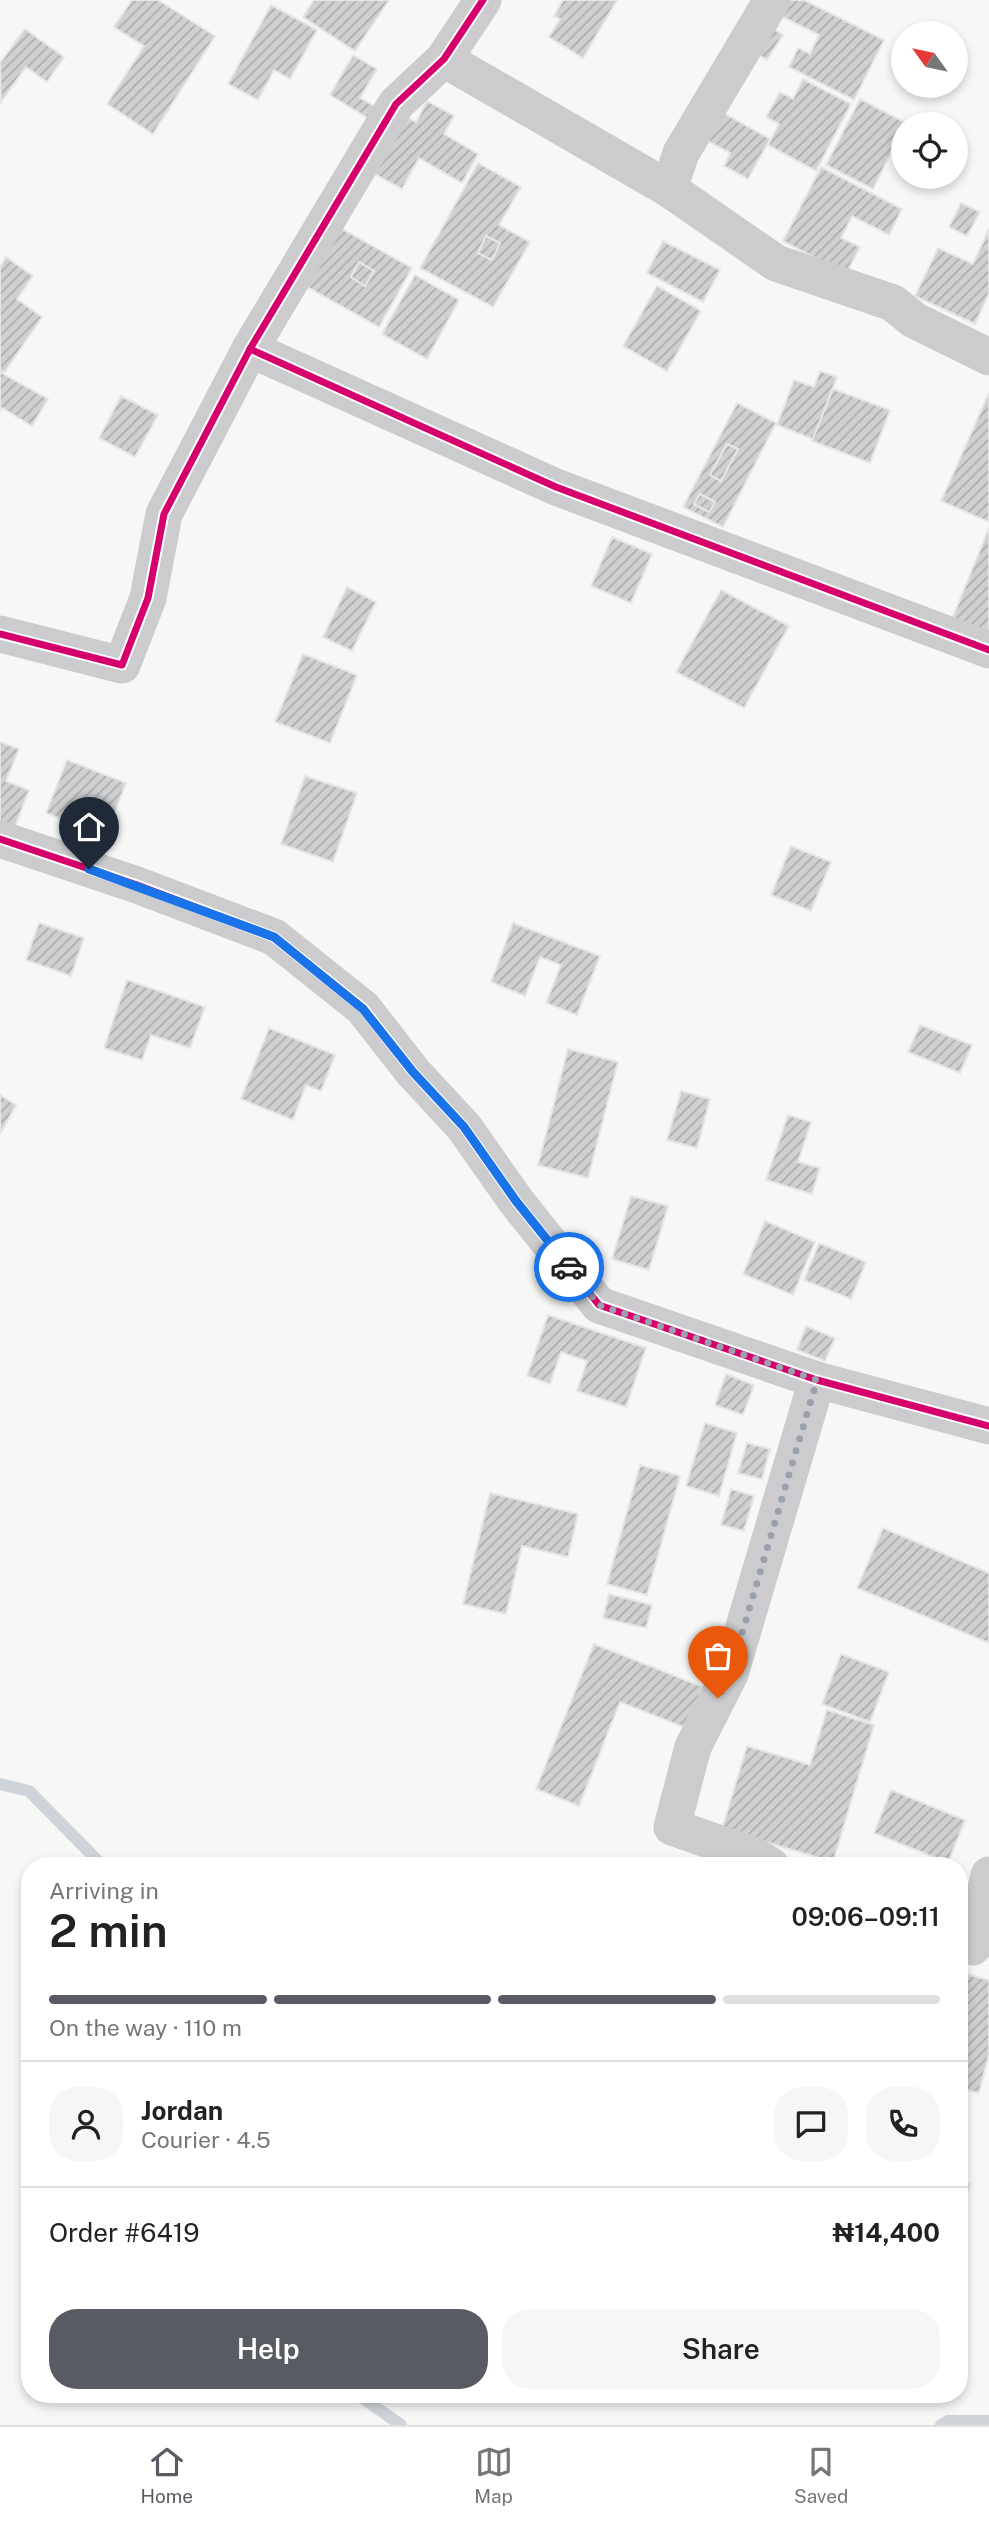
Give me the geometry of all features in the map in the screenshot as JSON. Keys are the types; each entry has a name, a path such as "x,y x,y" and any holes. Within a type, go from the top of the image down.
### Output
{"street":[{"path":"0,634 122,665 148,597 164,514 250,349 396,104 444,59 483,0"},
{"path":"669,189 681,153 772,0"},
{"path":"444,59 669,189 776,263 893,303 914,320 989,357"},
{"path":"250,349 556,487 989,650"},
{"path":"0,839 137,885 274,937 363,1009 413,1072 464,1127 516,1201 599,1305 817,1380 989,1426"},
{"path":"757,1857 672,1827 693,1747 730,1674 817,1380"},
{"path":"974,1948 989,1875"}],"building":[{"path":"132,0 158,0 215,36 153,134 107,104 144,46 114,27"},
{"path":"314,0 389,0 355,51 303,17"},
{"path":"563,0 617,0 583,58 549,37 560,19 554,16"},
{"path":"789,0 804,0 884,40 854,100 789,67 798,48 810,54 819,35 781,16"},
{"path":"271,5 317,30 290,79 274,70 258,100 228,84"},
{"path":"769,26 783,35 767,60 754,52"},
{"path":"25,29 64,57 47,82 26,67 1,102 0,63"},
{"path":"353,55 377,69 360,98 383,111 376,123 330,95"},
{"path":"803,79 851,104 816,171 768,145 779,124 766,117 780,92 793,99"},
{"path":"860,99 891,115 891,153 873,189 826,165"},
{"path":"427,101 454,116 444,134 478,154 462,183 419,158 402,189 369,171 402,114 416,122"},
{"path":"718,110 770,139 748,179 724,166 730,153 702,138"},
{"path":"478,163 521,187 499,225 530,242 493,307 420,268","holes":["486,236 500,243 492,260 478,253"]},
{"path":"821,167 902,209 889,235 852,216 841,238 860,247 846,274 783,241"},
{"path":"961,203 980,212 967,236 949,227"},
{"path":"335,225 412,268 379,327 302,284","holes":["359,262 374,271 365,286 351,277"]},
{"path":"989,229 989,293 975,324 915,296 938,248 973,264"},
{"path":"486,236 500,243 492,260 478,253"},
{"path":"663,241 720,270 703,302 647,273"},
{"path":"6,257 33,276 17,299 42,317 4,373 0,370 0,267"},
{"path":"359,262 374,271 365,286 351,277"},
{"path":"415,275 459,300 427,359 382,334"},
{"path":"657,286 701,311 667,371 623,346"},
{"path":"820,371 837,377 813,439 777,425 794,380 814,387"},
{"path":"0,372 48,399 32,426 2,408 0,412"},
{"path":"833,389 890,410 870,463 812,441"},
{"path":"989,393 989,522 941,501"},
{"path":"121,396 158,415 135,457 99,438"},
{"path":"737,403 776,423 723,527 683,507","holes":["727,444 738,449 721,481 710,475","700,494 715,502 709,512 694,504"]},
{"path":"727,444 738,449 721,481 710,475"},
{"path":"700,494 715,502 709,512 694,504"},
{"path":"989,528 989,627 985,638 950,624"},
{"path":"612,537 652,554 631,603 591,586"},
{"path":"347,587 376,602 352,651 323,637"},
{"path":"721,590 789,626 744,708 676,672"},
{"path":"303,654 357,675 330,743 275,722"},
{"path":"0,742 19,749 6,781 29,790 14,829 0,824"},
{"path":"67,760 126,783 105,836 46,813"},
{"path":"305,776 357,793 333,862 281,844"},
{"path":"791,846 831,862 811,911 771,895"},
{"path":"39,923 84,938 71,976 26,960"},
{"path":"513,923 600,956 577,1015 546,1003 561,965 540,957 525,996 491,982"},
{"path":"127,980 205,1007 190,1048 151,1035 142,1060 104,1048"},
{"path":"920,1025 972,1045 960,1073 908,1052"},
{"path":"269,1028 335,1055 321,1091 306,1085 293,1120 241,1099"},
{"path":"568,1049 618,1062 588,1178 538,1165"},
{"path":"681,1091 710,1099 697,1148 667,1140"},
{"path":"0,1095 16,1105 0,1134"},
{"path":"788,1115 811,1122 798,1162 820,1168 812,1194 766,1180"},
{"path":"631,1196 668,1206 649,1270 612,1259"},
{"path":"765,1221 815,1242 793,1295 743,1274"},
{"path":"819,1243 866,1262 851,1299 804,1280"},
{"path":"548,1315 646,1348 626,1407 577,1391 587,1361 561,1352 550,1384 527,1376"},
{"path":"806,1326 835,1338 825,1361 797,1350"},
{"path":"726,1374 754,1385 743,1415 715,1405"},
{"path":"705,1423 737,1433 719,1496 686,1486"},
{"path":"747,1443 770,1449 762,1479 738,1473"},
{"path":"640,1465 680,1476 647,1595 607,1584"},
{"path":"731,1489 754,1496 744,1531 721,1525"},
{"path":"490,1493 578,1514 568,1557 522,1546 506,1614 463,1604"},
{"path":"883,1528 989,1573 989,1643 857,1588"},
{"path":"609,1594 652,1605 646,1628 603,1618"},
{"path":"594,1644 703,1687 686,1728 620,1702 579,1806 536,1789"},
{"path":"841,1654 889,1672 870,1722 822,1704"},
{"path":"827,1710 874,1725 834,1857 816,1857 722,1829 747,1746 810,1765"},
{"path":"891,1790 965,1820 950,1857 933,1857 874,1833"},
{"path":"968,1974 989,1980 989,2054 979,2093 968,2090"}],"waterway":[{"path":"0,1784 29,1791 94,1857"},
{"path":"370,2403 401,2425"},
{"path":"941,2425 948,2421 989,2421"}],"cycle path":[{"path":"0,634 122,665 148,598 164,514 250,349 396,104 444,59 483,0"},
{"path":"250,349 556,487 989,650"},
{"path":"0,839 137,885 274,937 363,1008 413,1072 464,1127 516,1201 599,1305 817,1380 989,1426"}],"way so far":[{"path":"569,1267 599,1305 817,1380 730,1674 718,1698"}],"route":[{"path":"89,869 274,937 363,1009 413,1072 464,1127 516,1201 569,1267"}]}
